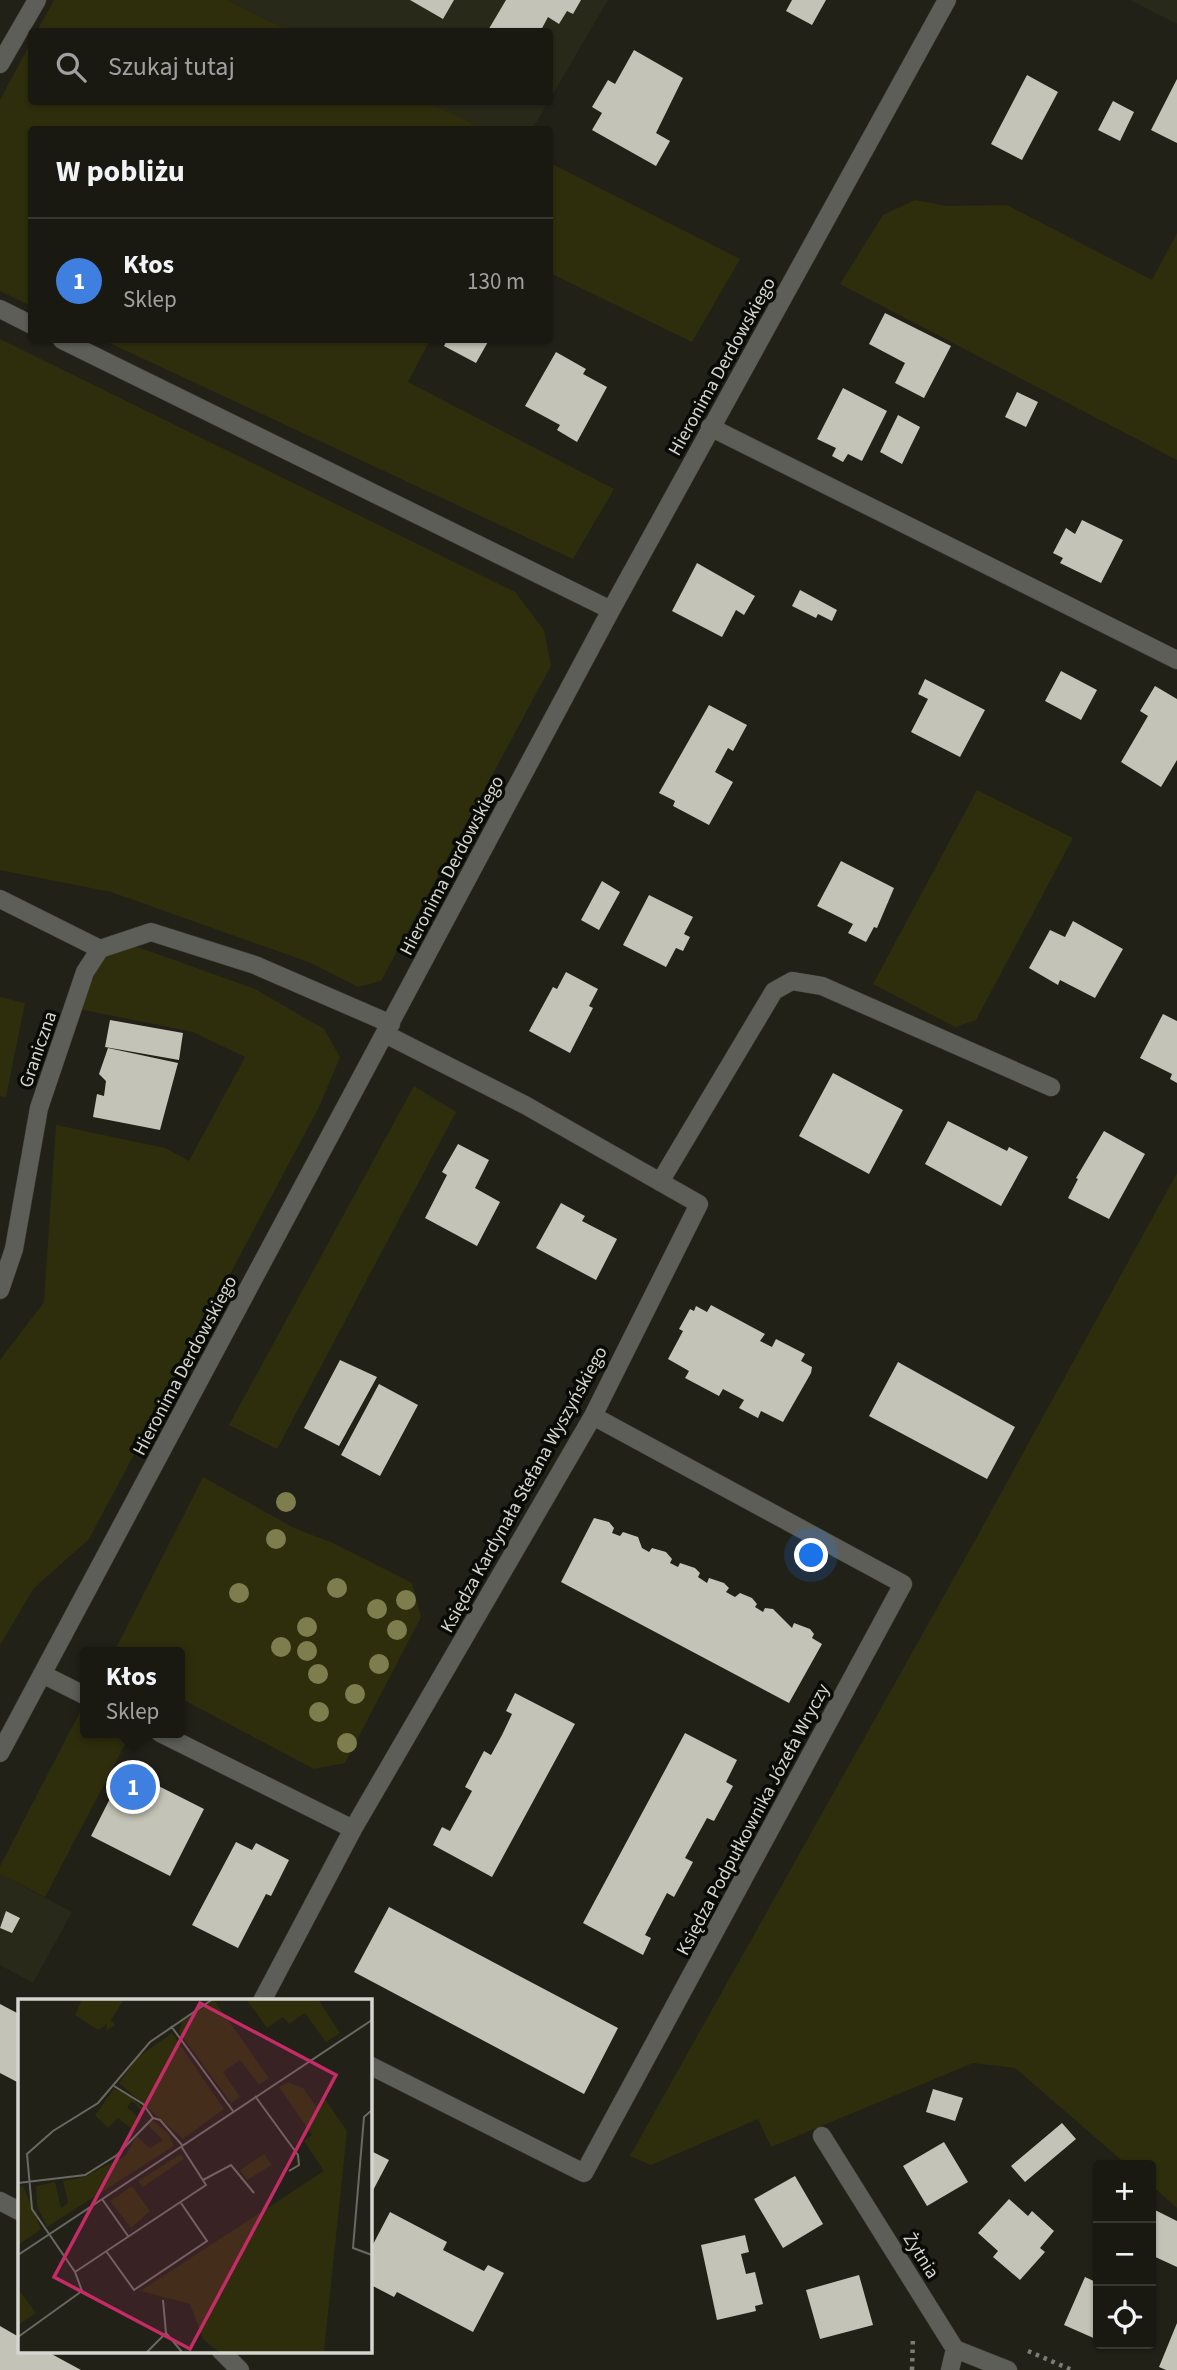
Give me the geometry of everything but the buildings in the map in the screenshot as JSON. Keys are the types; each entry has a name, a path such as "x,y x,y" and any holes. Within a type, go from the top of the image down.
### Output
{"street":[{"path":"0,64 6,40 37,0"},
{"name":"Hieronima Derdowskiego","path":"0,1754 611,610 947,0"},
{"path":"0,309 28,323"},
{"path":"68,343 611,610"},
{"path":"710,428 1177,660"},
{"path":"0,899 100,949 151,933 256,965 388,1029"},
{"name":"Graniczna","path":"0,1290 13,1249 39,1108 85,972 100,949"},
{"path":"660,1182 774,991 792,981 822,986 1051,1087"},
{"name":"Księdza Kardynała Stefana Wyszyńskiego","path":"263,1999 354,1829 593,1416 699,1203 388,1029"},
{"name":"Księdza Podpułkownika Józefa Wryczy","path":"371,2066 584,2173 903,1584 593,1416"},
{"path":"42,1674 80,1693"},
{"path":"170,1738 354,1829"},
{"name":"Żytnia","path":"822,2136 955,2349"},
{"path":"0,2201 18,2210"},
{"path":"950,2370 955,2349 1008,2370"},
{"path":"222,2352 240,2370"}],"path":[{"path":"1022,2349 1072,2370"}],"shaded area":[{"path":"54,0 227,0 284,28 39,28"},
{"path":"227,0 608,0 553,94 553,28 284,28"},
{"path":"1130,0 1177,0 1177,24"},
{"path":"28,48 28,105 434,105 478,126 28,126 28,305 0,291 0,100"},
{"path":"434,105 546,105 534,126 478,126"},
{"path":"553,165 740,259 692,342 553,274"},
{"path":"915,200 947,206 1007,205 1152,280 1177,233 1177,460 840,284 883,215"},
{"path":"0,339 515,592 544,630 551,666 381,981 358,987 311,963 111,892 0,870"},
{"path":"109,343 428,343 408,382 614,489 573,559"},
{"path":"977,790 1073,838 976,1020 955,1027 873,984"},
{"path":"135,946 255,989 324,1029 340,1057 319,1107 89,1539 34,1588 0,1645 0,1360 44,1302 56,1125 165,1148 189,1161 245,1057 193,1032 79,1009 102,959"},
{"path":"0,997 25,1003 6,1097 0,1096"},
{"path":"414,1086 456,1112 277,1449 229,1425"},
{"path":"1177,1173 1177,2208 1156,2189 1156,2160 1121,2160 1015,2068 973,2063 771,2147 758,2119 651,2165 630,2156 978,1535"},
{"path":"203,1477 294,1528 333,1543 412,1583 421,1617 345,1763 314,1769 185,1701 185,1647 117,1647"},
{"path":"80,1712 80,1738 128,1738 45,1897 0,1874 0,1866"},
{"path":"0,1874 72,1912 33,1983 0,1965"}],"place":[{"name":"Kłos","path":"133,1787"}]}
